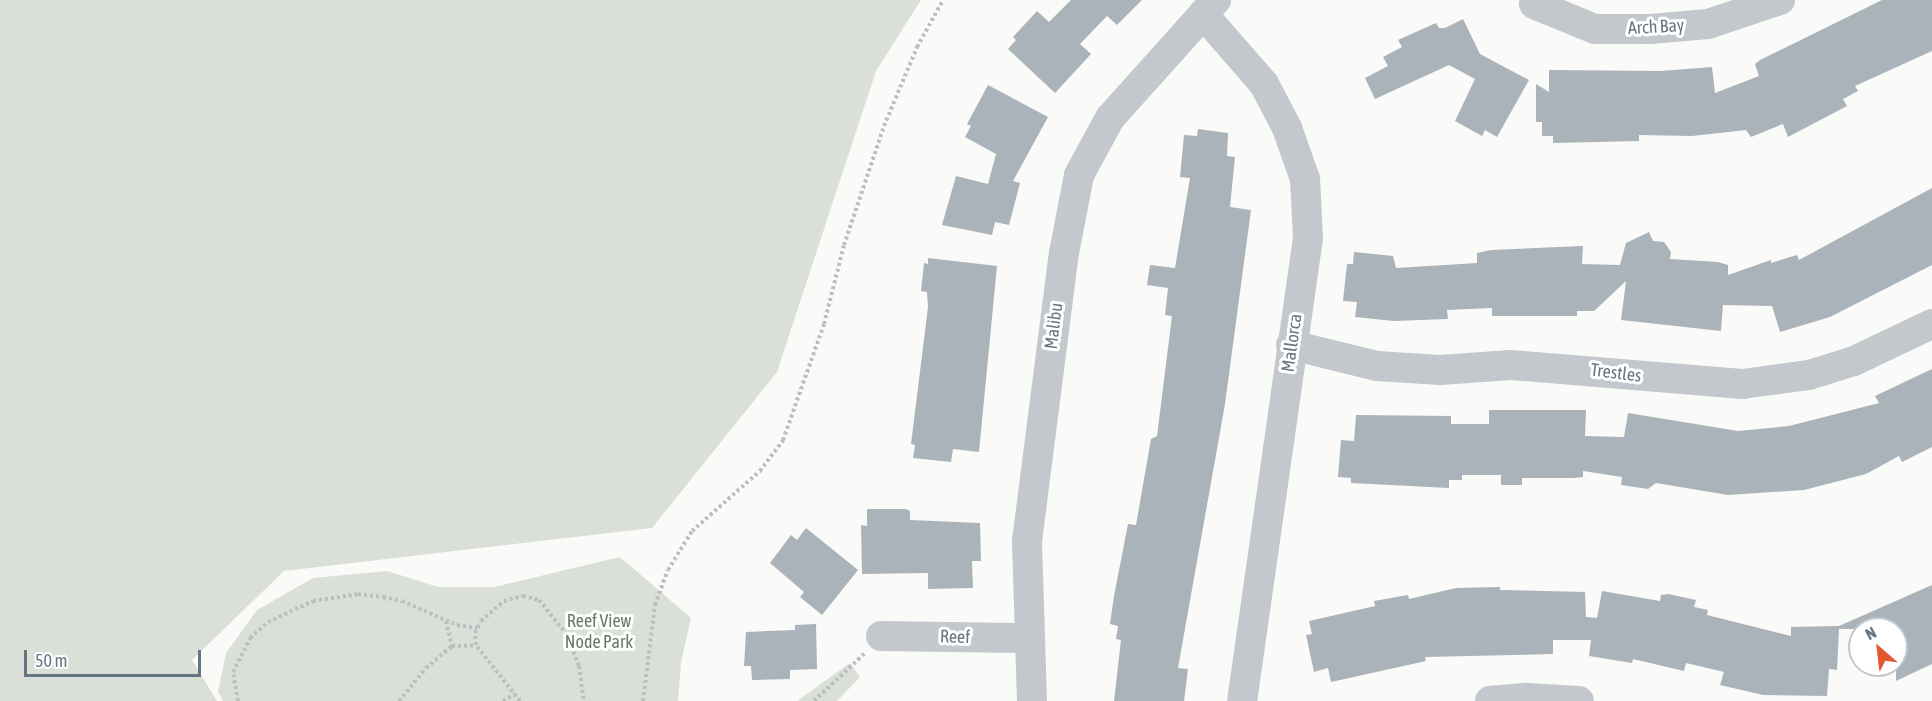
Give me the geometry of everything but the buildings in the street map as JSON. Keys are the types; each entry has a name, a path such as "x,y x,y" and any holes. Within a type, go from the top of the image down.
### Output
{"street":[{"name":"Arch Bay","path":"1534,4 1594,29 1651,29 1708,24 1780,0"},
{"name":"Mallorca","path":"1210,7 1264,84 1287,128 1305,179 1308,238 1242,701"},
{"name":"Malibu","path":"1032,701 1028,638 1029,530 1064,253 1079,175 1110,118 1210,7"},
{"name":"Trestles","path":"1291,345 1377,366 1440,370 1511,365 1742,384 1809,375 1854,361 1932,324"},
{"name":"Reef","path":"881,636 1028,638"},
{"path":"1490,701 1527,698 1579,701"}],"path":[{"path":"643,701 653,614 668,570 692,531 760,471 783,440 824,324 844,245 884,126 917,46 943,0"},
{"path":"238,701 233,672 237,657 250,638 293,609 358,594 402,601 446,620 477,628"},
{"path":"520,701 476,645 477,628 504,601 523,596 539,600 567,635 579,666 584,701"},
{"path":"446,620 452,646"},
{"path":"814,701 881,636"},
{"path":"399,701 426,668 452,646 476,645"},
{"path":"503,701 515,694"}],"green space":[{"path":"0,0 921,0 876,71 777,372 652,528 284,571 192,660 217,701 0,701"},
{"name":"Reef View Node Park","path":"620,557 691,618 681,662 678,701 223,701 218,692 226,653 257,610 313,578 387,571 438,587 494,587"},
{"path":"850,663 860,677 837,701 797,701"}]}
